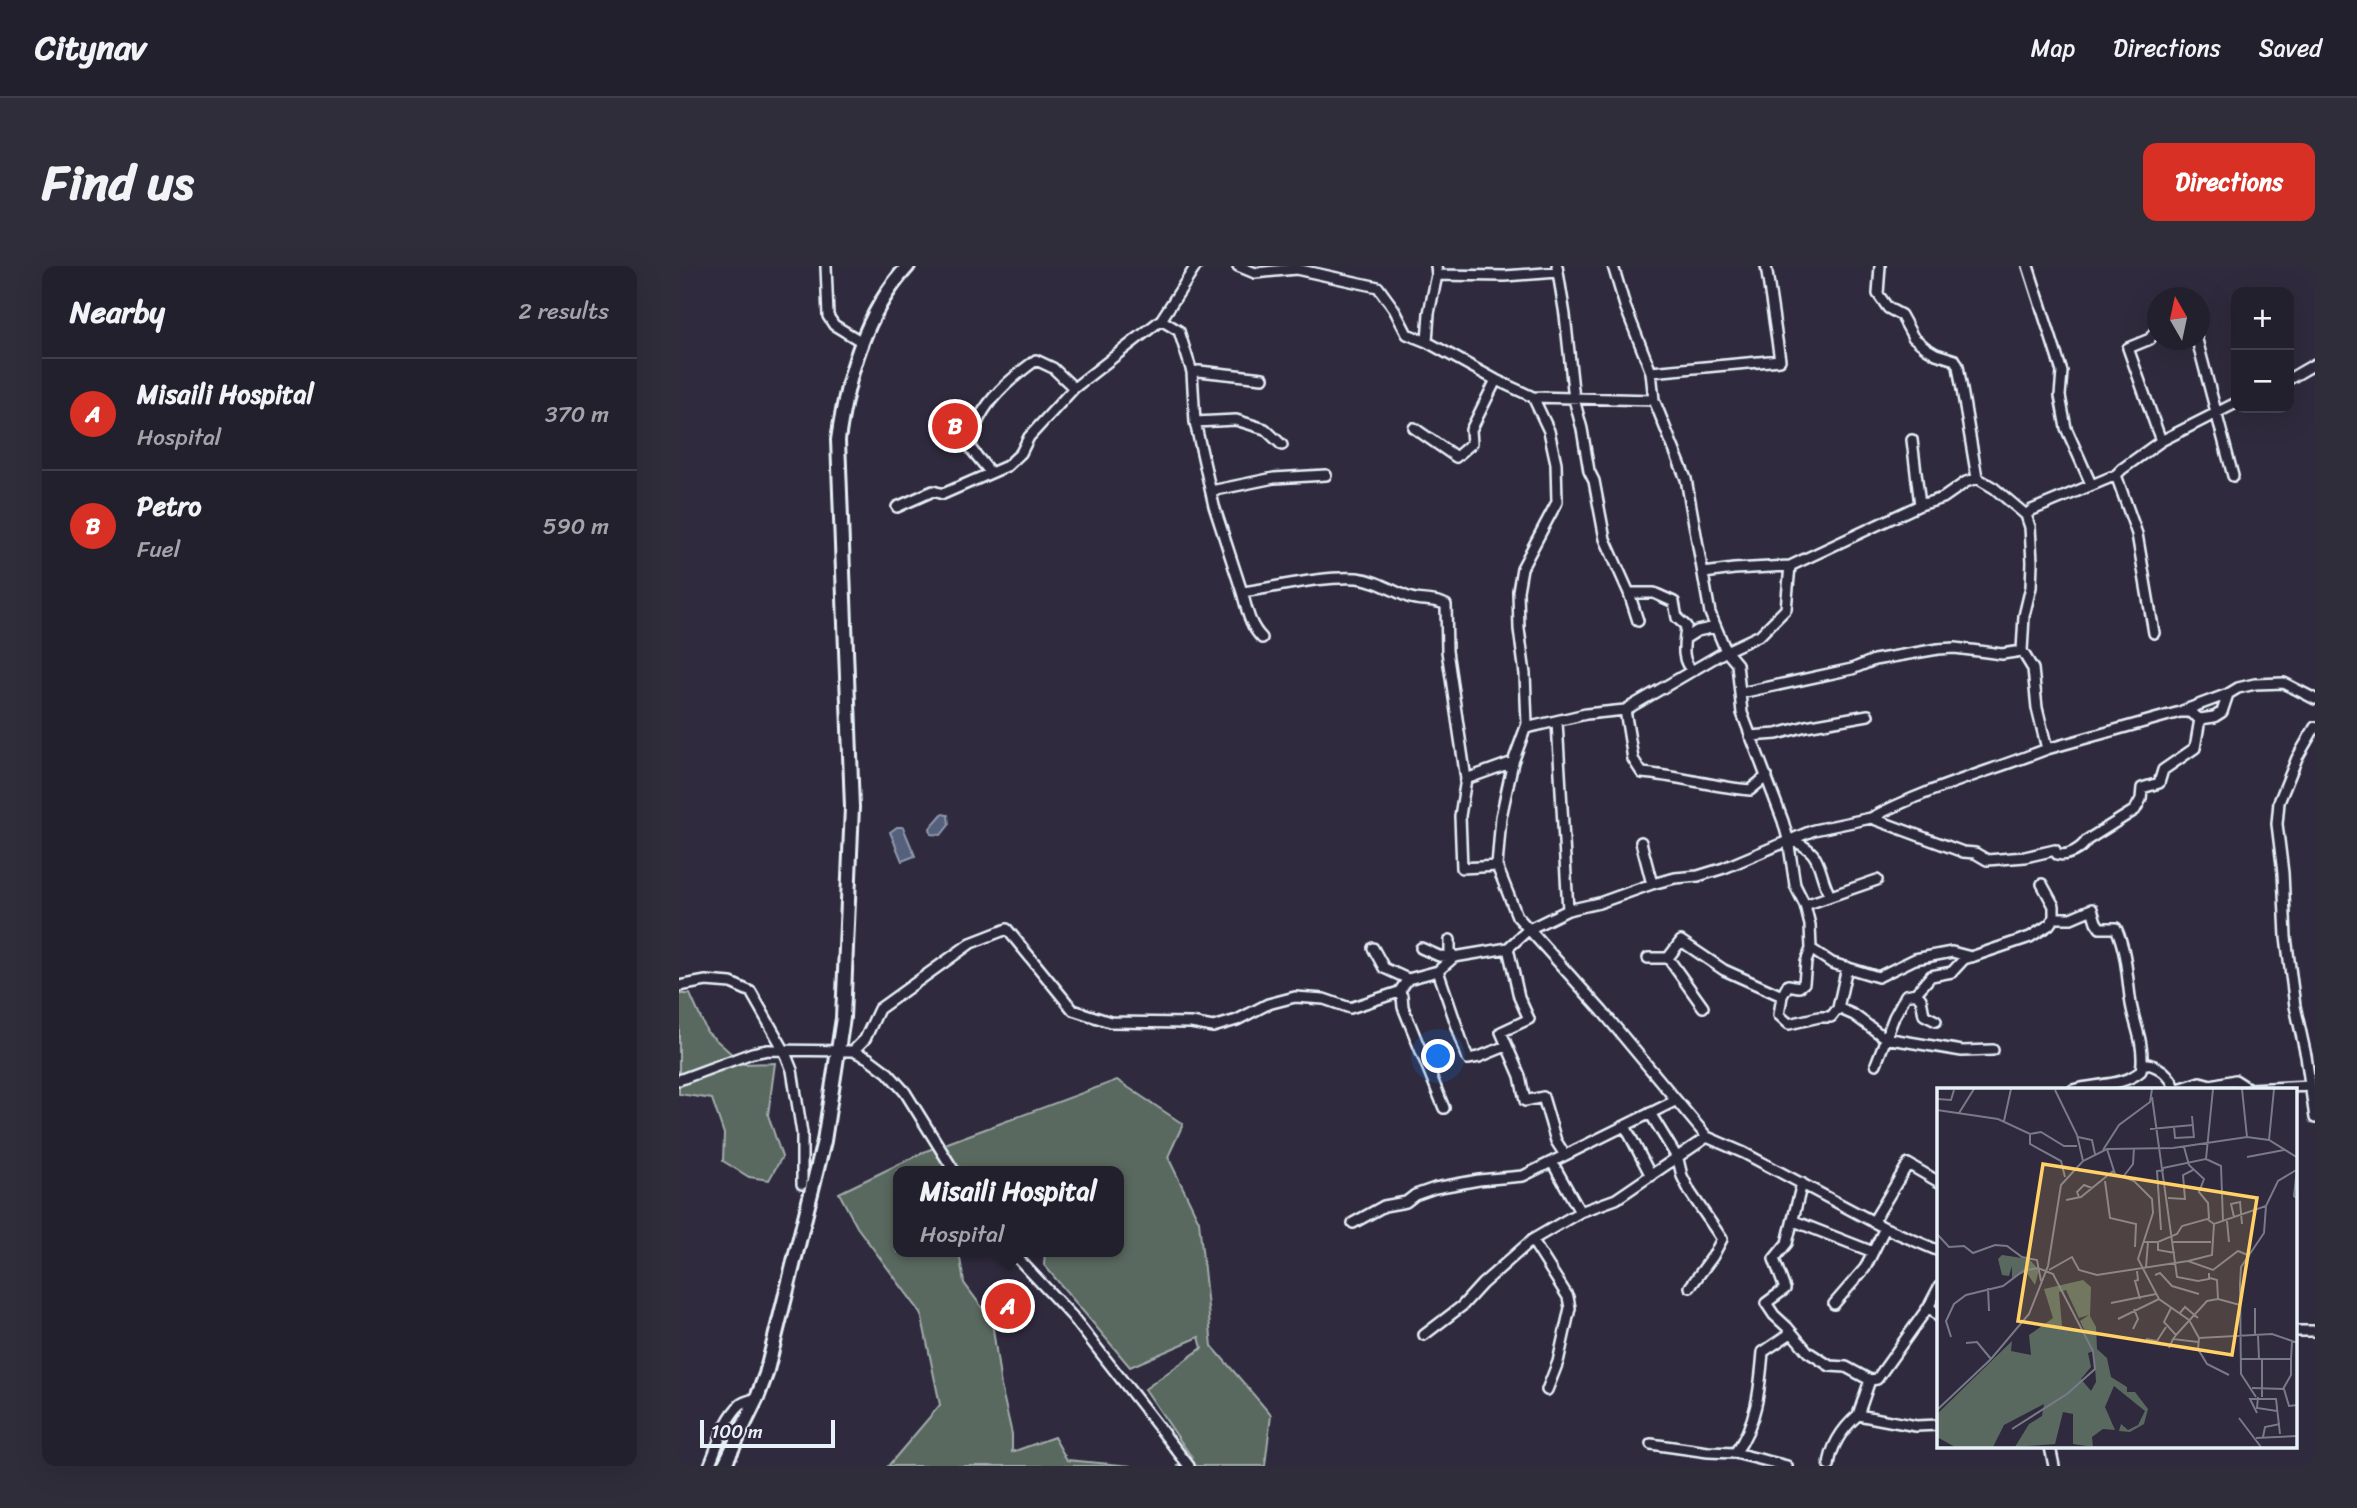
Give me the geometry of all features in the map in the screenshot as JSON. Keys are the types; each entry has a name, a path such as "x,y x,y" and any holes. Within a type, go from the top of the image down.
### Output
{"main road":[{"path":"724,1466 766,1374 819,1164 843,1018 852,807 838,440 853,364 879,307 908,266"}],"street":[{"path":"826,266 828,316 834,325 862,342"},
{"path":"897,507 933,491 943,494 1007,466 1021,453 1029,437 1074,388 1161,320 1196,266"},
{"path":"1238,266 1255,273 1296,268 1378,287 1407,334 1533,397 1654,400"},
{"path":"1613,266 1625,306 1651,372 1654,400 1686,479 1710,613 1726,651 1737,664 1742,713 1788,839 1795,885 1805,905 1810,925 1811,949 1806,962 1804,983 1799,987 1788,985 1782,996 1779,1015 1789,1024 1831,1017 1837,1008 1847,967"},
{"path":"1651,372 1780,359 1766,266"},
{"path":"1880,266 1878,294 1888,308 1901,315 1913,337 1919,342 1936,354 1955,359 1977,478 1994,488 2026,515 2030,527 2032,562 2022,651 2033,669 2037,708 2047,749"},
{"path":"2028,266 2061,372 2060,396 2066,428 2091,484"},
{"path":"1427,342 1436,270 1504,276 1558,269 1574,399 1589,471 1594,481 1605,539 1629,593 1638,621"},
{"path":"1161,320 1179,331 1192,372 1195,422 1211,491 1250,621 1254,631 1262,638"},
{"path":"2147,340 2128,348 2161,441"},
{"path":"2200,350 2234,476"},
{"path":"991,472 971,449 972,434 977,420 1011,377 1036,360 1053,368 1074,388"},
{"path":"2294,376 2315,364"},
{"path":"1192,372 1263,378"},
{"path":"1414,428 1455,457 1472,443 1471,430 1496,380"},
{"path":"1533,397 1549,431 1556,463 1557,502 1522,568 1518,591 1518,629 1525,674 1526,728 1514,762 1501,817 1497,866 1517,916 1602,1011 1707,1137 1744,1153 1885,1228 1937,1250"},
{"path":"2026,515 2032,510 2116,475 2161,441 2231,405"},
{"path":"1195,422 1236,420 1265,429 1282,445"},
{"path":"1912,440 1920,505"},
{"path":"1211,491 1274,478 1326,475"},
{"path":"2116,475 2137,534 2154,633"},
{"path":"1704,573 1790,566 1920,505 1943,498 1966,482 1977,478"},
{"path":"1526,728 1586,714 1625,710 1726,651 1760,635 1786,609 1790,566"},
{"path":"1242,592 1323,579 1357,578 1409,597 1445,605 1447,651 1466,779 1460,816 1462,868 1497,866"},
{"path":"1629,593 1654,593 1674,602 1677,618 1686,626 1684,657 1693,671"},
{"path":"1686,638 1697,631 1716,627"},
{"path":"1741,693 1852,669 1874,660 1938,649 2002,654 2022,651"},
{"path":"1420,948 1439,956 1454,957 1507,948 1529,929 1568,910 1599,903 1652,884 1698,876 1724,868 1788,839 1814,830 1871,818 1927,791 2047,749 2181,712 2238,688 2255,684 2284,683 2315,699"},
{"path":"2181,712 2189,712 2200,719 2214,717 2223,712 2228,694"},
{"path":"1625,710 1633,759 1642,773 1685,778 1717,788 1751,790 1767,776"},
{"path":"1749,736 1777,734 1868,715"},
{"path":"1871,818 1963,852 1975,853 1987,860 2025,858 2055,850 2057,854 2067,854 2082,847 2087,840 2135,810 2141,799 2142,788 2159,783 2163,770 2195,748 2200,719"},
{"path":"1557,722 1568,910"},
{"path":"2315,727 2297,758 2279,802 2277,824 2286,937 2315,1118"},
{"path":"1466,779 1514,762"},
{"path":"1788,839 1804,844 1817,858 1830,896"},
{"path":"1641,842 1652,884"},
{"path":"1805,905 1877,880"},
{"path":"1876,1064 1885,1038 1906,995 1916,993 1931,976 1952,972 1964,959 2029,937 2049,925 2054,918 2054,906 2042,884"},
{"path":"2054,918 2071,918 2092,909 2101,928 2116,928 2125,956 2132,1007 2141,1038 2141,1072 2130,1080 2080,1088"},
{"path":"853,1051 865,1040 879,1009 971,943 1007,929 1073,1010 1110,1022 1191,1023 1213,1027 1287,999 1324,999 1350,1008 1399,992 1408,979"},
{"path":"1450,940 1450,951 1454,957"},
{"path":"1668,958 1681,940 1724,970 1782,996"},
{"path":"1373,948 1384,968 1408,979 1438,971 1454,957"},
{"path":"1507,948 1519,997 1529,1019 1501,1032 1520,1076 1525,1101 1542,1097 1556,1141 1566,1155"},
{"path":"1811,949 1832,963 1878,977 1927,956 1952,952 1971,957"},
{"path":"1648,958 1668,958"},
{"path":"1668,958 1703,1007"},
{"path":"1438,971 1468,1059 1479,1058 1506,1046"},
{"path":"679,986 706,981 731,983 751,992 784,1050 792,1070 803,1133 802,1184"},
{"path":"1399,992 1444,1108"},
{"path":"1916,993 1921,999 1923,1016 1936,1021"},
{"path":"1837,1008 1854,1015 1885,1038 1962,1051 1993,1050"},
{"path":"679,1080 752,1053 784,1050 853,1051 888,1073 905,1092 951,1166"},
{"path":"2142,1063 2158,1066 2175,1088"},
{"path":"2182,1088 2200,1082 2211,1085 2235,1080 2247,1088"},
{"path":"2269,1088 2310,1086"},
{"path":"1353,1223 1384,1206 1406,1202 1415,1195 1435,1188 1523,1176 1675,1101"},
{"path":"1650,1113 1678,1159 1686,1184 1722,1240 1690,1287"},
{"path":"1625,1126 1651,1176"},
{"path":"1424,1335 1462,1306 1482,1284 1532,1240 1580,1212 1616,1199 1707,1137"},
{"path":"1552,1162 1580,1212"},
{"path":"1873,1222 1908,1164 1937,1181"},
{"path":"1802,1183 1787,1243 1774,1259 1785,1289 1766,1303 1808,1352 1831,1366 1846,1367 1870,1380 1877,1379 1937,1291"},
{"path":"1794,1221 1873,1252"},
{"path":"1834,1304 1860,1275 1885,1228"},
{"path":"1532,1240 1568,1297 1570,1308 1558,1362 1547,1390"},
{"path":"1017,1257 1072,1316 1189,1466"},
{"path":"1929,1306 1937,1315"},
{"path":"2297,1331 2315,1331"},
{"path":"1735,1453 1746,1440 1754,1413 1760,1391 1763,1352 1791,1333"},
{"path":"1829,1466 1842,1428 1858,1415 1870,1380"},
{"path":"709,1466 734,1415 743,1403 757,1398"},
{"path":"1858,1415 1916,1426 1937,1425"},
{"path":"1651,1444 1735,1453 1787,1466"},
{"path":"2050,1448 2053,1466"}],"green space":[{"path":"679,994 690,994 707,1032 743,1064 775,1063 768,1115 782,1157 769,1180 749,1177 723,1161 724,1134 712,1099 679,1094"},
{"path":"1117,1080 1183,1124 1168,1157 1199,1221 1212,1346 1271,1415 1265,1466 1177,1466 1192,1458 1145,1389 1202,1348 1199,1337 1130,1367 1044,1265 1045,1257 1124,1257 1124,1166 895,1166 926,1151"},
{"path":"893,1167 893,1257 960,1257 964,1283 992,1321 1001,1386 1012,1434 1012,1452 1054,1437 1067,1460 1132,1466 888,1466 940,1405 921,1313 857,1227 839,1193"}],"water":[{"path":"942,814 948,815 949,825 941,835 931,834 930,828"},
{"path":"897,827 903,827 915,856 902,861 890,832"}],"place":[{"name":"Petro","path":"955,426"},
{"name":"Misaili Hospital","path":"1008,1306"}]}
